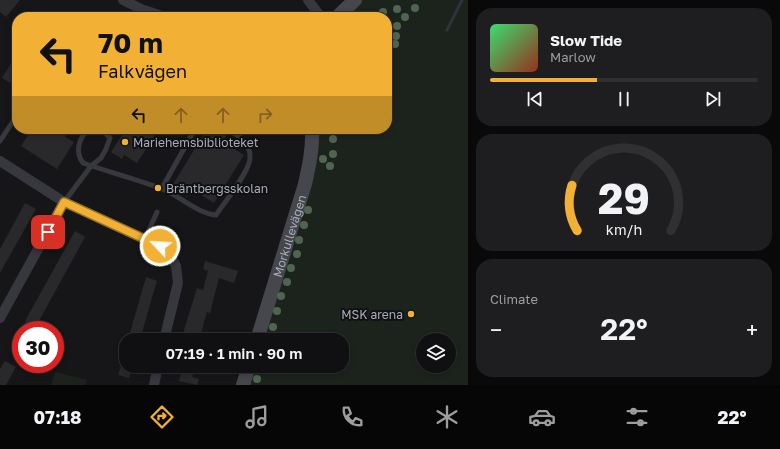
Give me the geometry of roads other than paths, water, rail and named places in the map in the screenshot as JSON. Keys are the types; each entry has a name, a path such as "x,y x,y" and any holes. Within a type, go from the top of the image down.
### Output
{"street":[{"path":"123,0 150,12"},
{"path":"308,0 317,12"},
{"path":"342,12 355,0"},
{"name":"Morkullevägen","path":"259,333 305,184 310,164 312,134"},
{"path":"0,161 64,202 160,246 170,255 176,266 178,283 166,333"},
{"path":"0,318 64,202"},
{"path":"154,385 157,373"},
{"path":"243,385 247,373"}],"lane":[{"path":"0,141 12,123"},
{"path":"84,134 78,146 78,156 83,163 162,188 190,204 212,214 216,214 244,173 250,158 250,151 246,144 241,138 234,134"},
{"path":"64,202 91,166 101,158 110,138 106,134"},
{"path":"162,188 192,134"},
{"path":"145,239 157,212"}],"waterway":[{"path":"447,30 462,0"}],"place":[{"name":"Mariehemsbiblioteket","path":"125,142"},
{"name":"Bräntbergsskolan","path":"158,188"},
{"name":"MSK arena","path":"411,314"}]}
